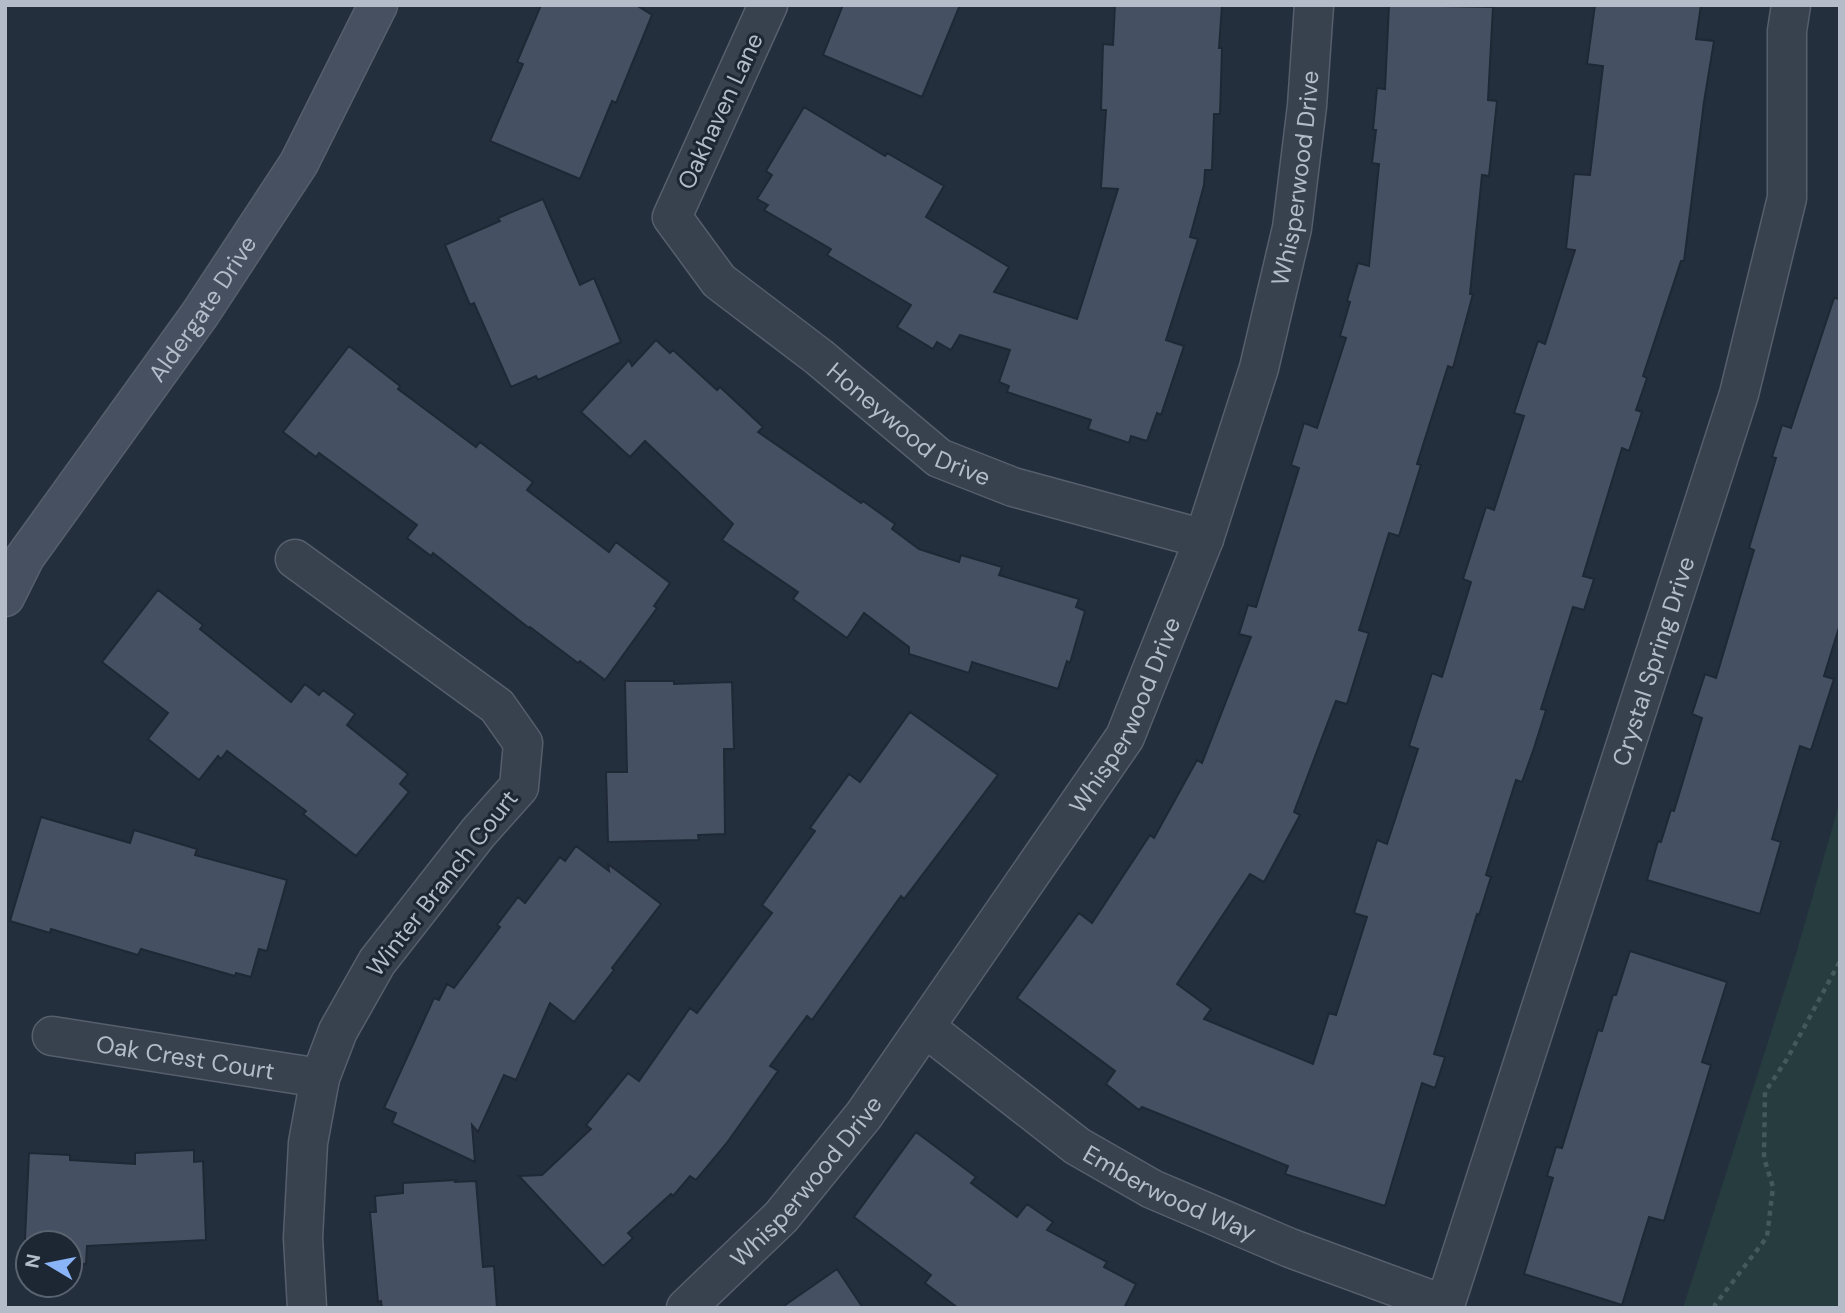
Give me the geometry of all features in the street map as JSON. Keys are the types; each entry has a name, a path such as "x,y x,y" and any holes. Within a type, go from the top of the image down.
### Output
{"street":[{"name":"Aldergate Drive","path":"5,597 25,557 200,314 299,163 378,5"},
{"name":"Oakhaven Lane","path":"672,217 768,5"},
{"name":"Whisperwood Drive","path":"686,1308 781,1217 864,1115 1125,737 1203,539 1259,368 1292,228 1307,106 1314,5"},
{"name":"Crystal Spring Drive","path":"1445,1304 1739,394 1787,198 1787,31 1791,5"},
{"name":"Honeywood Drive","path":"672,217 719,281 818,357 939,458 1013,487 1203,539"},
{"name":"Winter Branch Court","path":"295,559 497,706 523,743 519,787 478,833 377,962 338,1031 320,1078 308,1156 303,1238 307,1308"},
{"name":"Emberwood Way","path":"926,1028 1077,1146 1152,1189 1290,1248 1445,1304"},
{"name":"Oak Crest Court","path":"52,1036 320,1078"}],"path":[{"path":"1715,1308 1767,1237 1773,1187 1764,1158 1765,1092 1787,1059 1840,961"}],"green space":[{"path":"1840,801 1840,1308 1683,1308 1796,954"}],"building":[{"path":"541,5 636,5 652,15 616,103 612,101 580,179 490,141 523,64 517,62"},
{"path":"843,5 960,5 922,97 823,55"},
{"path":"1115,5 1222,5 1219,48 1222,48 1220,114 1214,114 1212,170 1205,170 1204,185 1190,237 1198,239 1166,340 1184,346 1161,415 1157,413 1147,441 1131,436 1129,443 1088,429 1091,420 1007,392 1009,386 999,382 1010,350 960,335 951,350 937,342 933,349 897,327 911,305 827,255 831,249 764,210 768,205 757,199 772,175 766,171 804,107 885,156 887,153 944,186 926,217 1009,267 994,292 1077,319 1118,189 1101,188 1106,110 1101,110 1103,44 1113,45"},
{"path":"1389,5 1493,7 1488,100 1497,101 1489,176 1482,175 1470,294 1473,294 1453,368 1448,366 1417,464 1421,465 1399,536 1389,533 1359,630 1369,633 1347,704 1336,701 1294,812 1300,815 1264,882 1250,874 1177,984 1211,1009 1204,1019 1313,1064 1329,1013 1336,1015 1367,917 1354,913 1377,840 1387,844 1418,749 1409,746 1432,673 1442,677 1471,582 1463,579 1486,507 1494,510 1524,416 1514,413 1538,341 1545,344 1575,250 1566,249 1574,174 1590,175 1603,66 1587,64 1595,5 1701,5 1696,39 1714,41 1684,261 1681,261 1643,376 1647,378 1636,410 1642,412 1629,451 1622,448 1583,576 1594,579 1584,610 1573,607 1541,709 1546,710 1534,748 1522,782 1516,780 1486,875 1491,877 1434,1054 1445,1057 1435,1088 1422,1083 1385,1206 1285,1174 1288,1166 1142,1107 1139,1110 1106,1084 1115,1071 1017,998 1079,913 1092,923 1150,835 1154,838 1197,760 1202,763 1251,637 1239,634 1248,605 1256,607 1299,468 1291,465 1304,423 1317,428 1346,338 1340,336 1358,263 1369,266 1379,164 1372,163 1376,130 1373,130 1377,88 1385,89"},
{"path":"543,199 580,285 594,278 621,342 538,380 536,376 511,387 474,303 470,305 445,245"},
{"path":"1834,298 1840,299 1840,624 1824,676 1834,679 1811,750 1800,746 1772,839 1781,842 1760,914 1647,880 1658,841 1661,842 1671,810 1674,811 1702,718 1692,714 1705,674 1716,678 1754,550 1749,548 1776,458 1772,457 1782,425 1791,428"},
{"path":"656,340 670,353 673,350 717,390 720,387 763,427 758,432 895,524 892,529 919,549 959,562 961,555 1002,567 999,575 1079,599 1076,607 1085,611 1070,663 1067,661 1058,689 972,662 969,673 909,654 909,647 864,613 847,638 793,599 798,592 722,540 733,524 645,441 630,457 581,412 629,360 632,366"},
{"path":"349,346 400,386 398,389 476,447 480,442 533,482 527,490 609,552 616,542 670,583 654,606 657,608 605,680 529,628 433,553 431,556 407,538 417,525 319,453 316,457 283,432"},
{"path":"158,590 203,625 200,629 291,702 305,684 319,695 323,690 355,714 347,725 408,774 400,784 409,792 356,856 303,814 306,811 227,751 221,759 218,756 199,780 148,739 168,713 102,662"},
{"path":"625,681 674,681 674,684 732,682 734,749 724,749 725,834 698,835 699,840 608,842 606,772 627,772"},
{"path":"910,712 998,775 904,899 901,896 812,1020 807,1016 770,1066 778,1071 726,1144 696,1180 690,1176 673,1196 671,1194 628,1233 633,1238 603,1266 519,1176 542,1175 591,1129 586,1125 628,1073 639,1081 690,1008 697,1013 772,913 762,905 815,831 810,828 849,774 860,782"},
{"path":"41,817 130,843 134,830 197,849 195,855 287,880 267,951 259,949 251,977 236,973 235,976 141,949 138,955 51,929 50,933 10,921"},
{"path":"576,846 609,871 608,864 661,904 574,1022 550,1003 516,1080 504,1075 478,1132 472,1125 475,1162 392,1123 396,1113 384,1108 434,998 439,1000 447,984 454,988 500,927 497,925 518,897 525,903 560,857 565,861"},
{"path":"1630,951 1727,982 1702,1062 1711,1065 1664,1221 1649,1217 1622,1305 1524,1274 1553,1178 1547,1176 1556,1147 1562,1148 1598,1030 1602,1031"},
{"path":"916,1132 976,1177 971,1183 1017,1217 1027,1204 1053,1222 1047,1230 1107,1262 1104,1267 1136,1284 1124,1308 958,1308 925,1283 931,1275 854,1217"},
{"path":"194,1150 194,1162 203,1161 206,1240 87,1246 86,1264 84,1229 25,1229 29,1153 70,1155 70,1160 135,1164 135,1153"},
{"path":"456,1180 455,1182 476,1181 483,1267 494,1266 497,1308 382,1308 381,1301 378,1302 370,1212 376,1212 375,1196 403,1193 403,1183"},
{"path":"837,1269 863,1308 781,1308"}]}
